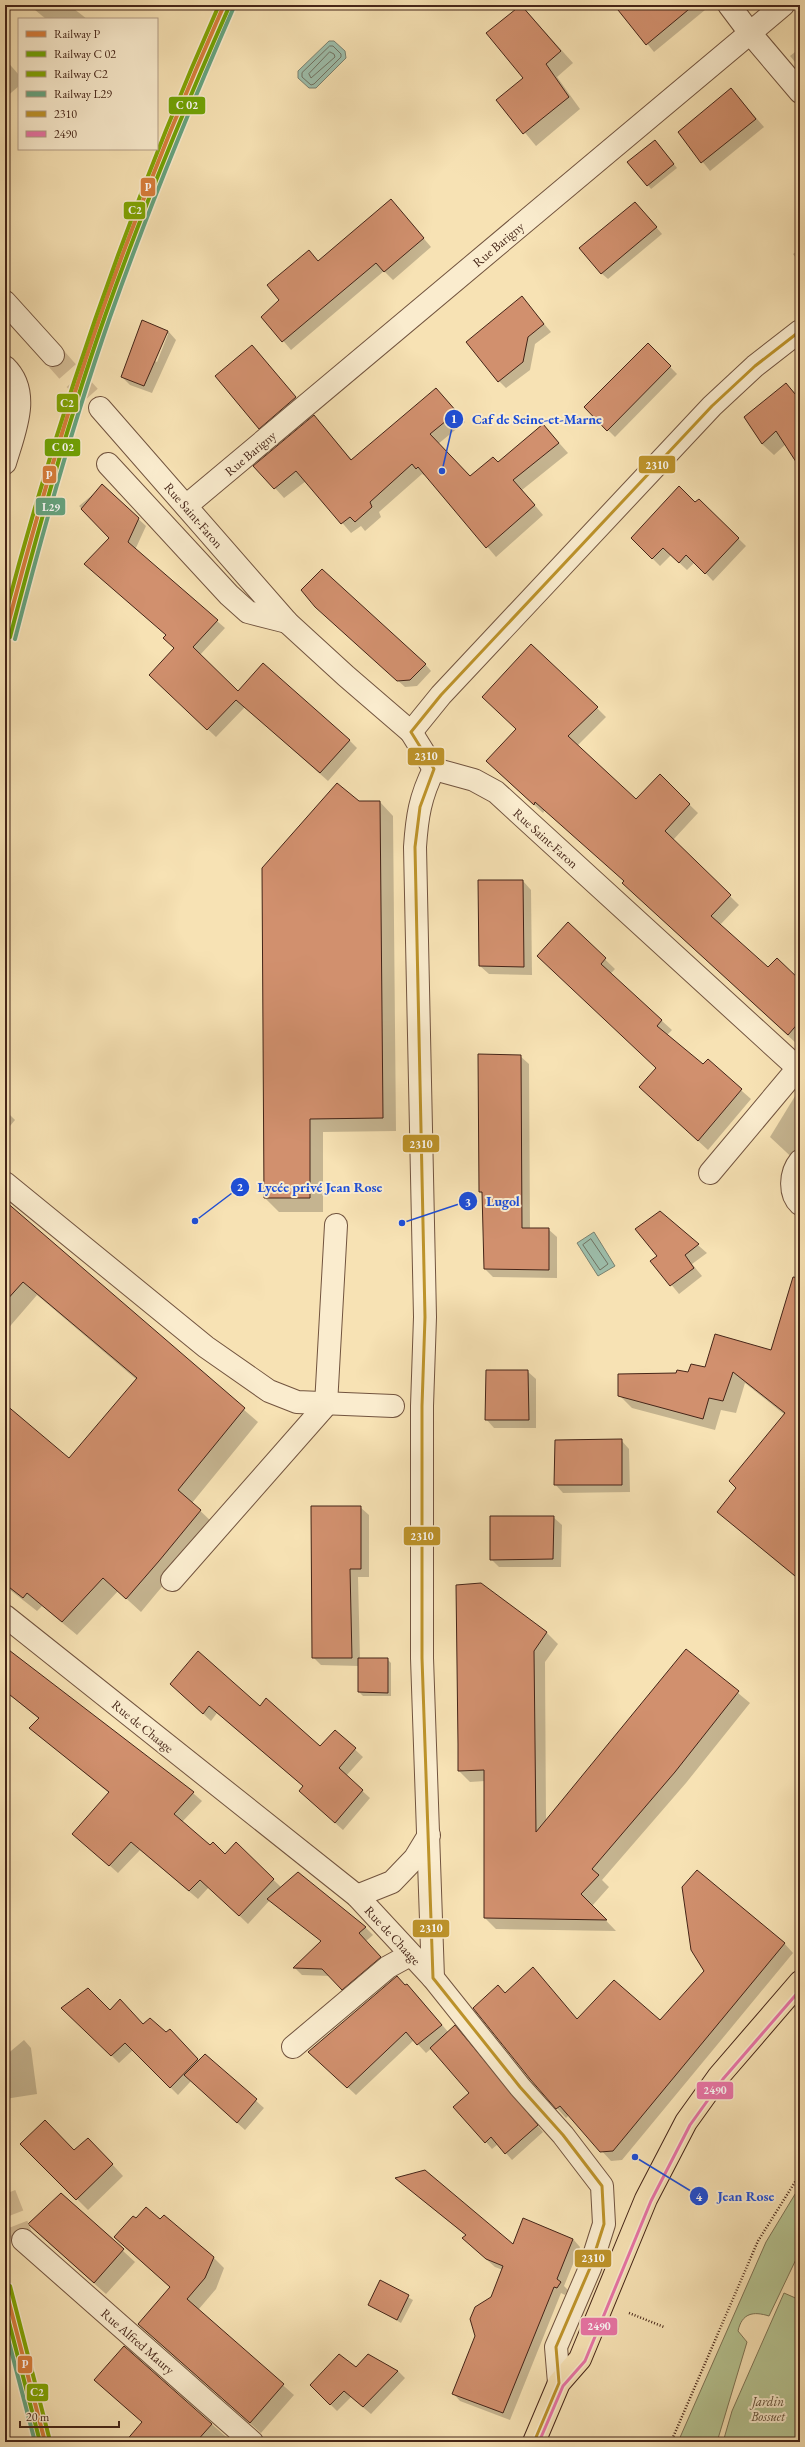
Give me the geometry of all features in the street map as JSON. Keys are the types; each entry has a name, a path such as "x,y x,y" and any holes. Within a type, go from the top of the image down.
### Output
{"main road":[{"path":"534,2442 559,2383 580,2359 646,2199 686,2122 719,2076 800,1982"}],"street":[{"path":"729,5 750,33 800,92"},
{"name":"Rue Barigny","path":"186,506 783,5"},
{"path":"5,302 53,355"},
{"path":"411,732 441,695 712,406 755,366 800,331"},
{"path":"5,367 15,377 20,399 18,416 5,463"},
{"name":"Rue Saint-Faron","path":"100,408 287,622 346,676 411,732 434,769 474,780 496,792 799,1069"},
{"name":"Rue Saint-Faron","path":"108,464 229,595 243,608 248,612 287,622"},
{"path":"434,769 424,789 418,812 415,847 425,1317 422,1406 422,1658 434,1978"},
{"path":"710,1173 799,1069"},
{"path":"800,1162 795,1167 792,1186 794,1199 800,1204"},
{"path":"5,1183 206,1347 244,1376 269,1391 297,1402 326,1405 393,1406"},
{"path":"172,1580 326,1405 336,1225"},
{"name":"Rue de Chaage","path":"5,1616 357,1896 410,1955 434,1978 520,2087 563,2135 602,2186 604,2224 590,2268 556,2347 559,2383"},
{"name":"Rue de Chaage","path":"357,1896 392,1882 416,1858 428,1835"},
{"path":"293,2048 388,1967 410,1955"},
{"name":"Rue Alfred Maury","path":"23,2240 252,2442"}],"path":[{"path":"672,2442 758,2241 800,2174"},
{"path":"628,2312 664,2327"}],"green space":[{"path":"800,2186 800,2251 769,2316 763,2314 753,2314 742,2320 738,2331 747,2342 717,2442 678,2442 766,2242"},
{"name":"Jardin Bossuet","path":"784,2293 800,2300 800,2442 723,2442 732,2411"}],"water":[{"path":"329,41 334,41 345,51 346,58 316,88 309,88 298,78 298,71"},
{"path":"594,1232 615,1266 598,1276 577,1243"}],"building":[{"path":"521,5 561,51 546,64 569,97 523,134 496,100 523,78 486,33"},
{"path":"614,5 694,5 646,45"},
{"path":"731,88 756,119 701,163 678,132"},
{"path":"655,140 674,164 647,186 627,162"},
{"path":"391,199 424,238 384,272 376,263 282,342 261,317 279,300 267,285 309,250 318,261"},
{"path":"635,202 657,227 601,274 579,248"},
{"path":"522,296 544,324 528,337 523,362 498,382 466,342"},
{"path":"142,320 168,331 144,386 121,377"},
{"path":"648,343 671,366 607,431 584,407"},
{"path":"252,345 296,397 259,429 215,376"},
{"path":"786,383 800,400 800,468 776,431 762,444 744,417"},
{"path":"436,388 457,412 430,434 470,476 493,457 498,462 543,424 559,443 513,480 535,505 486,548 418,467 416,469 412,464 370,502 372,507 355,522 350,517 341,524 296,471 274,489 253,466 314,415 351,460"},
{"path":"102,484 139,518 128,542 218,620 193,647 238,691 263,663 350,740 320,773 236,700 207,730 149,675 174,648 163,638 166,635 84,564 109,538 81,509"},
{"path":"679,486 695,502 699,499 739,538 705,574 686,555 679,563 663,548 652,559 631,538"},
{"path":"322,569 426,664 410,680 397,681 315,607 301,590"},
{"path":"531,644 598,707 568,736 636,799 660,774 690,804 665,831 731,895 711,916 768,967 777,958 800,980 800,1021 788,1035 622,883 624,881 535,802 534,805 486,761 516,729 482,697"},
{"path":"337,783 359,801 380,801 383,1118 310,1119 310,1198 264,1198 262,868"},
{"path":"478,880 523,880 524,967 479,966"},
{"path":"568,922 606,958 601,964 662,1020 657,1026 703,1064 708,1059 742,1089 698,1141 639,1087 656,1068 537,956"},
{"path":"478,1054 521,1055 522,1228 549,1228 549,1270 484,1269 482,1192 479,1192"},
{"path":"5,1201 245,1408 178,1490 201,1510 159,1561 126,1599 103,1578 62,1622 27,1593 23,1598 5,1584 5,1404 69,1458 137,1378 23,1282 5,1302"},
{"path":"660,1211 699,1244 685,1255 694,1268 670,1286 650,1261 657,1256 635,1229"},
{"path":"793,1277 800,1278 800,1580 717,1512 736,1488 729,1481 785,1413 733,1372 723,1401 709,1398 703,1419 618,1396 618,1374 676,1373 677,1370 688,1372 691,1364 705,1367 715,1334 771,1350"},
{"path":"486,1370 528,1370 529,1420 485,1420"},
{"path":"622,1439 622,1485 554,1485 555,1440"},
{"path":"311,1506 361,1506 361,1569 350,1569 352,1658 312,1658"},
{"path":"490,1516 554,1516 553,1559 490,1560"},
{"path":"481,1583 547,1632 534,1651 536,1832 686,1649 739,1691 675,1772 592,1869 599,1875 581,1894 607,1920 484,1918 484,1770 458,1771 456,1585"},
{"path":"5,1647 194,1792 174,1814 210,1845 213,1842 225,1854 236,1842 274,1879 239,1916 200,1880 189,1891 131,1842 109,1866 72,1834 109,1792 29,1728 39,1718 5,1691"},
{"path":"198,1651 260,1706 266,1698 320,1746 335,1730 356,1748 339,1768 363,1790 335,1823 299,1791 303,1786 209,1706 203,1714 170,1684"},
{"path":"358,1658 388,1658 388,1693 358,1692"},
{"path":"697,1870 785,1943 613,2151 600,2152 560,2106 556,2109 473,2008 498,1985 505,1993 533,1967 577,2019 614,1980 660,2020 704,1971 691,1950 682,1887"},
{"path":"298,1872 366,1927 359,1933 381,1957 342,1990 322,1969 293,1968 321,1941 267,1899"},
{"path":"397,1976 405,1985 407,1984 442,2025 417,2045 406,2032 347,2088 308,2052"},
{"path":"88,1988 110,2010 120,1999 143,2024 150,2018 166,2032 170,2029 198,2059 170,2088 125,2043 111,2056 61,2008"},
{"path":"455,2025 538,2125 505,2154 491,2137 485,2143 453,2107 469,2093 430,2048"},
{"path":"205,2054 257,2099 237,2123 184,2075"},
{"path":"45,2120 74,2150 88,2138 113,2164 76,2200 20,2144"},
{"path":"425,2170 513,2244 523,2218 573,2239 557,2279 561,2282 557,2288 554,2287 503,2413 452,2394 475,2336 470,2319 475,2307 491,2297 503,2266 486,2259 462,2238 466,2235 395,2178"},
{"path":"61,2193 124,2249 94,2283 28,2224"},
{"path":"146,2207 160,2219 164,2215 214,2257 205,2278 187,2299 284,2384 250,2423 138,2324 170,2287 114,2237 133,2216 136,2218"},
{"path":"380,2280 409,2295 397,2320 368,2305"},
{"path":"124,2346 212,2424 196,2442 125,2442 142,2422 94,2380"},
{"path":"339,2354 356,2367 368,2354 398,2371 363,2407 344,2391 330,2405 310,2385"}],"tunnel":[{"path":"53,355 100,408"},
{"path":"5,2194 23,2240"}],"rail line":[{"name":"C2","path":"5,616 49,460 100,306 156,155 219,5"},
{"name":"P","path":"5,636 50,474 74,394 101,314 160,158 224,5"},
{"name":"L29","path":"15,639 59,477 96,357 169,162 233,9"},
{"name":"C2","path":"10,2286 50,2441"},
{"name":"P","path":"5,2287 45,2442"},
{"name":"L29","path":"5,2327 35,2442"}],"transit line":[{"path":"10,637 54,475 91,356 164,160 229,7"},
{"name":"2310","path":"534,2442 559,2383 556,2347 590,2268 604,2224 602,2186 563,2135 520,2087 433,1978 422,1658 422,1406 425,1317 415,847 420,807 434,769 411,732 441,695 712,406 755,366 800,331"},
{"name":"2490","path":"539,2442 563,2386 585,2361 651,2201 690,2125 723,2079 800,1990"},
{"path":"5,2307 40,2442"}],"place":[{"name":"Caf de Seine-et-Marne","path":"442,471"},
{"name":"Lycée privé Jean Rose","path":"195,1221"},
{"name":"Lugol","path":"402,1223"},
{"name":"Jean Rose","path":"635,2157"}]}
